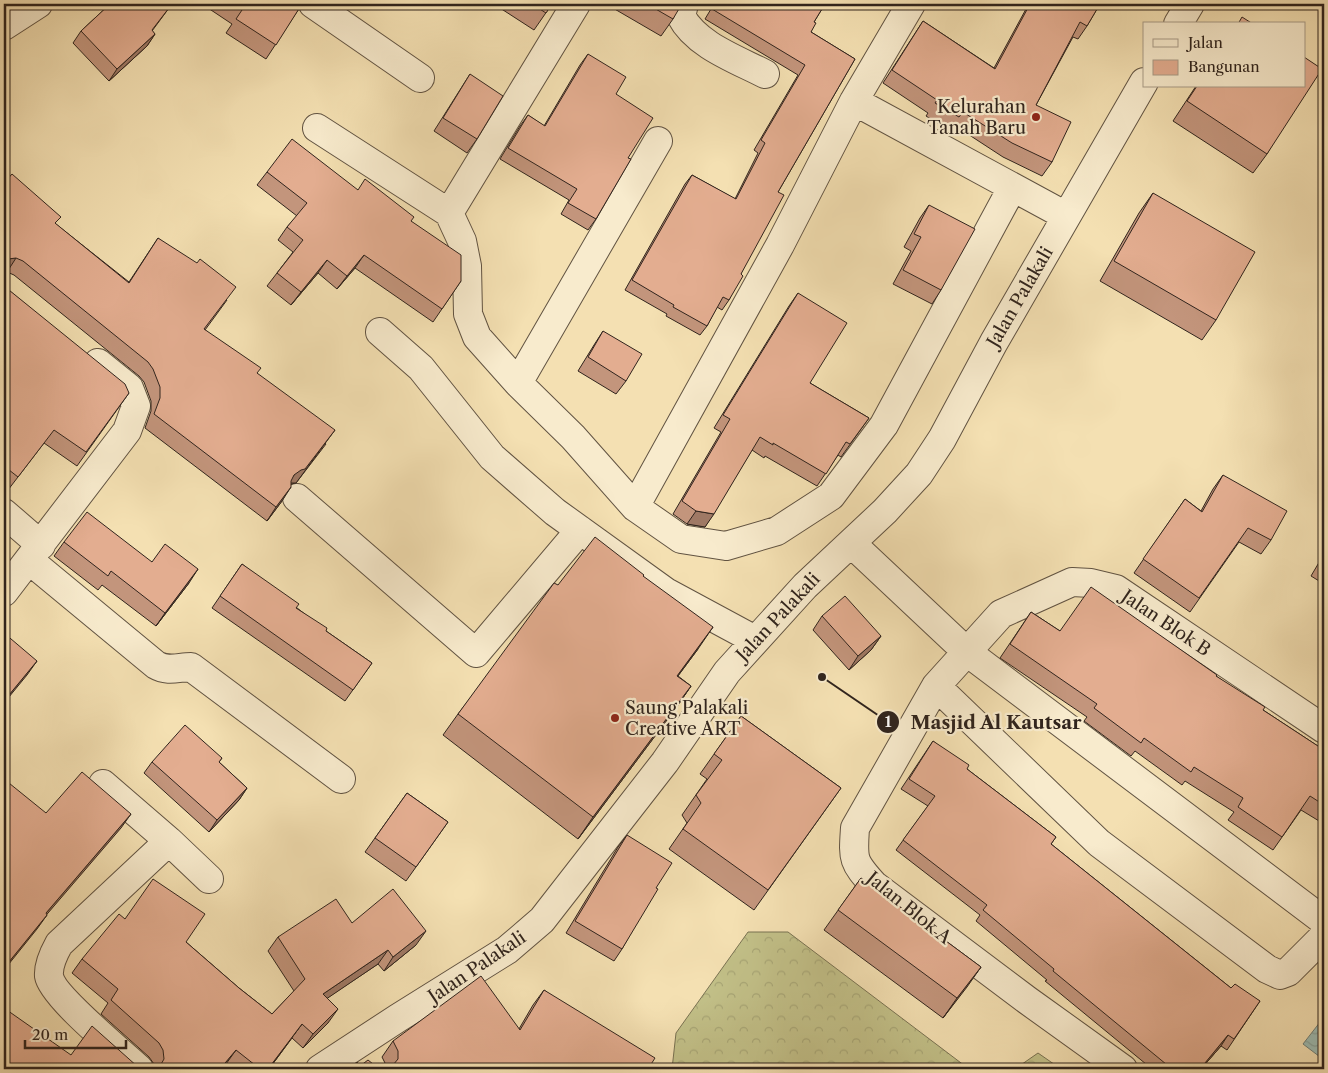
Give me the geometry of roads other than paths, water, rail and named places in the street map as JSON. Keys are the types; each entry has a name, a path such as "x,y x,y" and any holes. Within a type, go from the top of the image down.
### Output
{"street":[{"path":"4,26 38,4"},
{"path":"313,4 420,78"},
{"path":"449,213 576,4"},
{"path":"684,4 680,16 685,25 699,39 765,74"},
{"path":"635,506 780,245 854,101 911,4"},
{"name":"Jalan Palakali","path":"320,1069 353,1046 507,950 542,920 665,762 727,672 805,586 885,511 919,474 942,439 994,342 1143,84"},
{"path":"854,101 1066,216"},
{"path":"317,128 449,213 462,241 467,266 468,314 476,337 518,383 573,437 635,506 682,539 726,546 777,531 831,496 884,425 1012,188"},
{"path":"518,383 658,140"},
{"path":"380,332 421,368 492,457 554,512 666,592 755,640"},
{"path":"4,592 127,432 136,406 129,388 82,350"},
{"path":"297,498 476,653 580,530"},
{"path":"4,513 35,552 156,665 162,669 170,670 181,667 191,668 341,779"},
{"path":"851,543 967,652 1324,921"},
{"name":"Jalan Blok B","path":"936,686 1001,614 1072,582 1091,583 1116,589 1324,728"},
{"path":"936,686 1099,843 1267,969 1280,975 1288,972 1324,936"},
{"name":"Jalan Blok A","path":"936,686 855,828 853,855 861,871 874,885 1027,1000 1123,1069"},
{"path":"103,784 169,840 209,880"},
{"path":"139,1069 62,998 49,977 52,956 59,944 169,840"},
{"path":"353,1046 372,1069"}],"water":[{"path":"1324,1017 1324,1060 1303,1044"}],"place":[{"name":"Kelurahan Tanah Baru","path":"1036,117"},
{"name":"Masjid Al Kautsar","path":"822,677"},
{"name":"Saung Palakali Creative ART","path":"615,718"}]}
